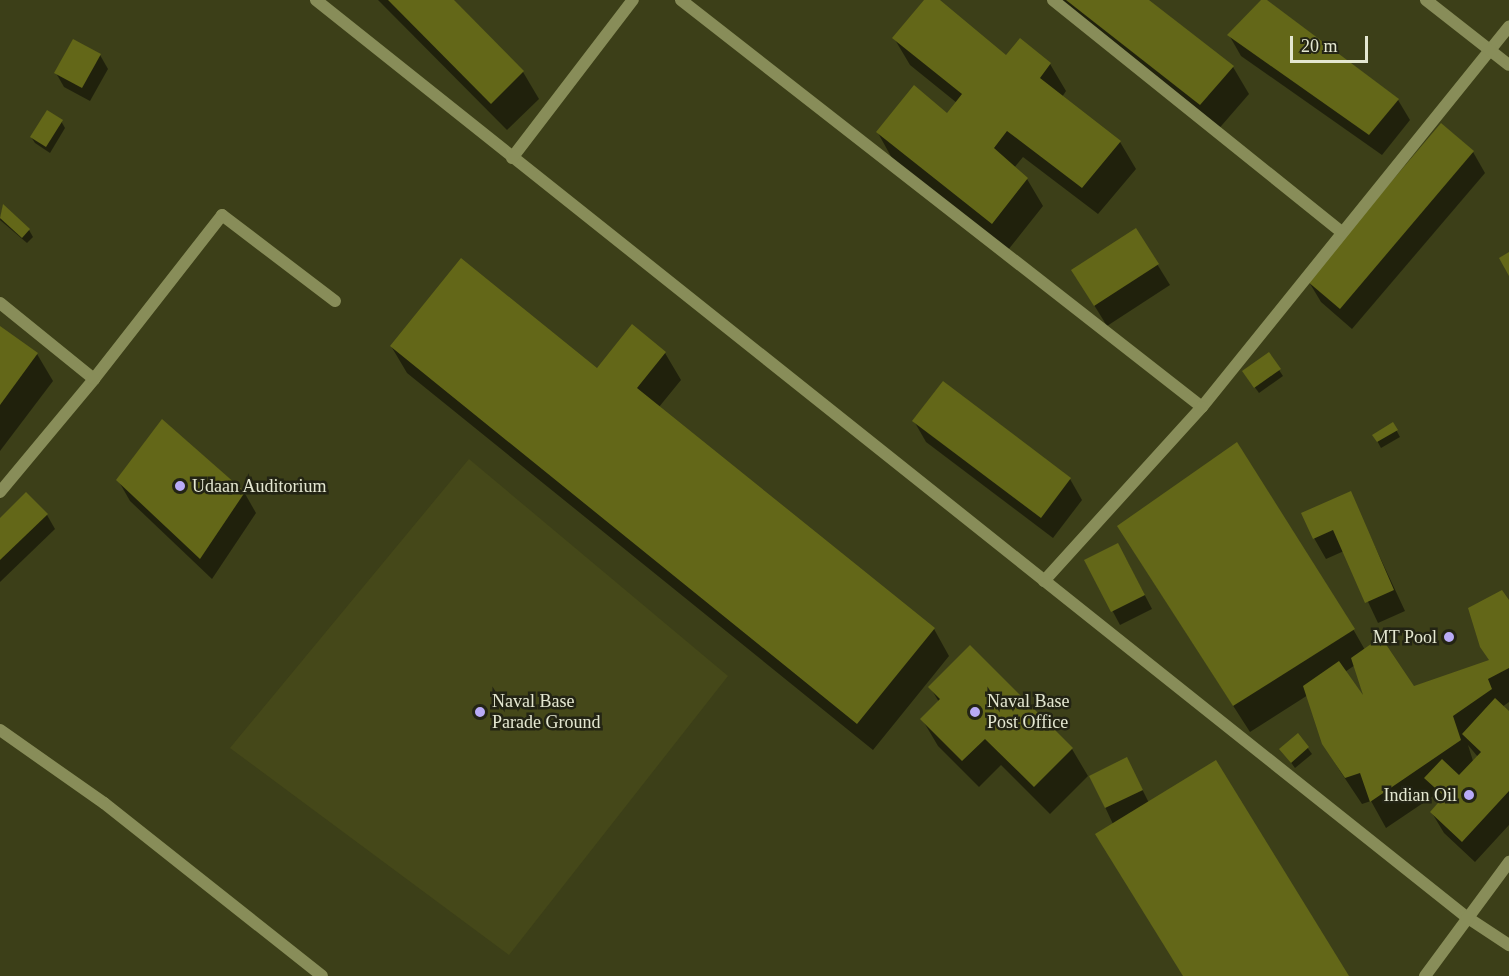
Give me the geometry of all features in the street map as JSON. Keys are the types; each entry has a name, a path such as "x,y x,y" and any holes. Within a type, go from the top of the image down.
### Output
{"street":[{"path":"316,0 1466,916 1509,945"},
{"path":"512,158 633,0"},
{"path":"681,0 1202,407"},
{"path":"1053,0 1342,232"},
{"path":"1426,0 1509,64"},
{"path":"1044,581 1202,407 1509,27"},
{"path":"0,492 94,379 222,215 335,301"},
{"path":"0,303 94,379"},
{"path":"0,730 104,803 322,976"},
{"path":"1425,976 1466,916 1509,862"}],"shaded area":[{"name":"Naval Base Parade Ground","path":"469,459 728,676 509,955 230,748"}],"building":[{"path":"388,0 454,0 524,71 491,104"},
{"path":"924,0 940,0 1006,55 1020,38 1051,63 1040,78 1121,141 1082,188 1007,131 994,148 1028,178 992,224 876,132 914,85 947,113 962,94 892,38"},
{"path":"1066,0 1149,0 1234,66 1200,105"},
{"path":"1261,0 1267,0 1399,99 1369,135 1227,35"},
{"path":"73,39 101,54 82,88 54,73"},
{"path":"47,110 63,120 46,147 30,137"},
{"path":"1441,123 1474,151 1340,309 1307,281"},
{"path":"3,204 30,229 22,238 0,218"},
{"path":"1136,228 1159,264 1094,306 1071,270"},
{"path":"1509,252 1509,276 1499,258"},
{"path":"461,258 597,368 632,324 666,352 637,388 935,628 857,724 390,346"},
{"path":"0,326 38,353 0,405"},
{"path":"1269,352 1281,369 1254,388 1242,371"},
{"path":"943,381 1071,478 1041,518 912,421"},
{"name":"Udaan Auditorium","path":"162,419 245,492 200,559 116,480"},
{"path":"1393,422 1398,430 1377,442 1372,435"},
{"path":"1237,442 1355,629 1233,706 1117,526"},
{"path":"1351,491 1394,590 1365,603 1333,530 1313,539 1301,513"},
{"path":"26,492 48,514 0,560 0,518"},
{"path":"1118,543 1145,595 1111,612 1084,560"},
{"path":"1502,590 1509,600 1509,668 1488,679 1492,689 1453,716 1461,740 1370,802 1360,773 1345,778 1322,744 1303,686 1339,661 1363,695 1351,658 1381,637 1414,686 1489,660 1480,647 1468,608"},
{"path":"970,645 1073,748 1034,787 985,739 962,761 920,719 940,699 928,687"},
{"path":"1495,698 1509,711 1509,791 1462,842 1430,812 1444,796 1424,778 1442,759 1459,775 1481,752 1462,734"},
{"path":"1298,733 1309,747 1291,763 1279,749"},
{"path":"1127,757 1143,790 1105,808 1089,776"},
{"path":"1216,760 1349,976 1183,976 1095,834"}],"place":[{"name":"Udaan Auditorium","path":"180,486"},
{"name":"MT Pool","path":"1449,637"},
{"name":"Naval Base Parade Ground","path":"480,712"},
{"name":"Naval Base Post Office","path":"975,712"},
{"name":"Indian Oil","path":"1469,795"}]}
